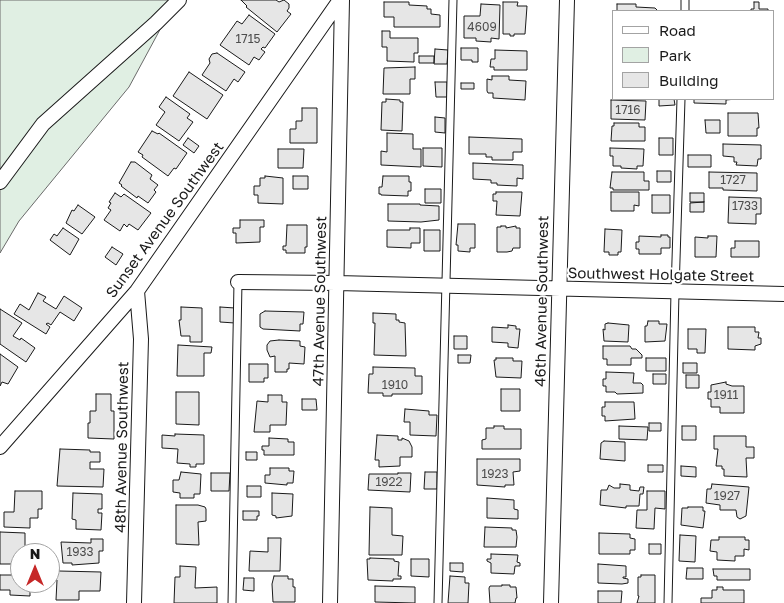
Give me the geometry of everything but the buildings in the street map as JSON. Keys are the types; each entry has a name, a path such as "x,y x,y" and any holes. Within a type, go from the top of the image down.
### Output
{"street":[{"path":"0,182 43,124 179,0"},
{"name":"47th Avenue Southwest","path":"330,603 341,0"},
{"name":"Sunset Avenue Southwest","path":"0,446 137,291 341,0"},
{"name":"46th Avenue Southwest","path":"551,603 567,0"},
{"name":"Southwest Holgate Street","path":"238,282 784,294"},
{"name":"48th Avenue Southwest","path":"134,603 140,339 137,291"}],"lane":[{"path":"438,603 453,0"},
{"path":"668,603 674,292 682,100"},
{"path":"232,603 238,282"}],"green space":[{"path":"0,0 176,0 129,87 19,221 0,253"}]}
